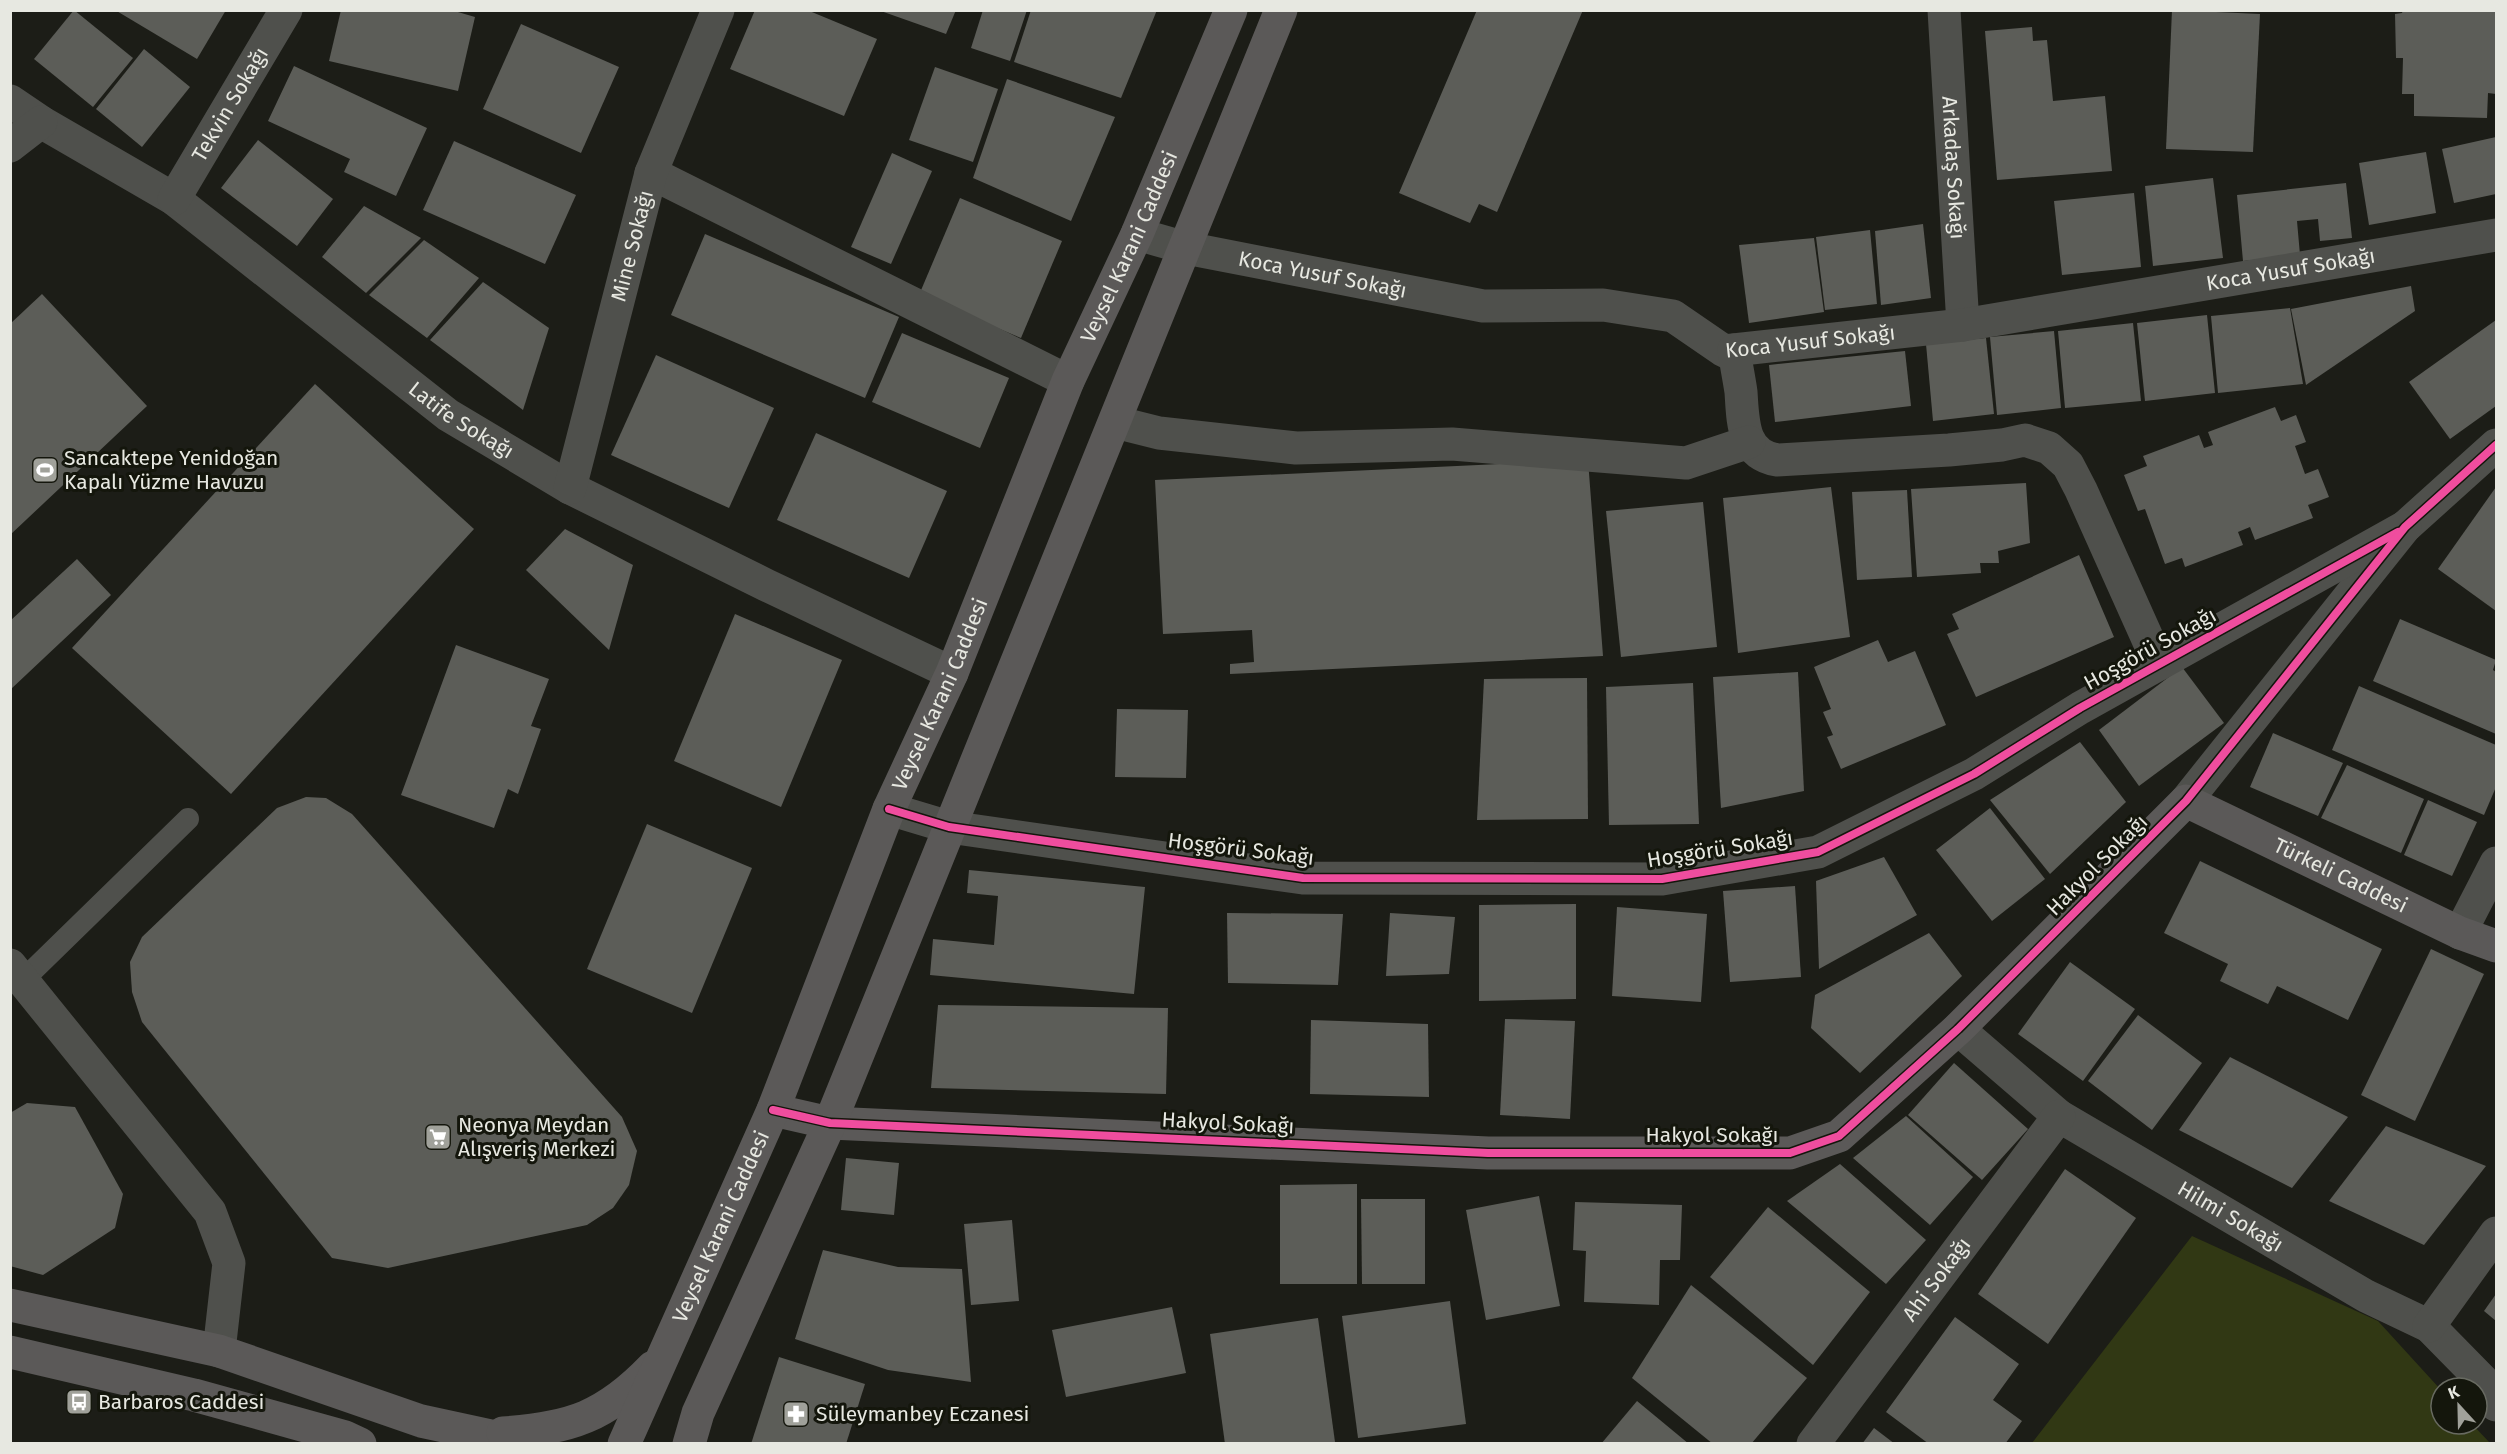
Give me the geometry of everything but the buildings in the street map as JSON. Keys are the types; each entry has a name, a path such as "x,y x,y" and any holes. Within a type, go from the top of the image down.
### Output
{"main road":[{"name":"Veysel Karani Caddesi","path":"624,1443 773,1110 890,809 952,673 1068,381 1137,234 1231,10"},
{"path":"689,1443 698,1413 830,1123 1281,10"},
{"name":"Türkeli Caddesi","path":"2187,801 2460,933 2496,946"},
{"name":"Hakyol Sokağı","path":"773,1110 830,1123 1488,1154 1790,1153 1839,1136 1958,1029 2187,801"},
{"path":"10,1305 219,1351 421,1421 528,1443"},
{"path":"10,1352 194,1395 360,1443"},
{"path":"482,1434 568,1425 600,1410 631,1390 664,1354"}],"street":[{"name":"Tekvin Sokağı","path":"174,199 286,10"},
{"name":"Mine Sokağı","path":"570,488 651,173 718,10"},
{"name":"Arkadaş Sokağı","path":"1944,10 1963,325"},
{"name":"Latife Sokağı","path":"10,101 41,122 174,199 448,416 570,488 766,585 952,673"},
{"path":"10,146 41,122"},
{"path":"651,173 1068,381"},
{"name":"Koca Yusuf Sokağı","path":"1137,234 1186,248 1483,306 1603,305 1673,316 1724,351 1963,325 2496,236"},
{"path":"1734,350 1742,419 1749,442 1764,458 1777,460 1949,450 2002,445 2025,440 2049,448 2068,465 2081,490 2159,664"},
{"path":"1115,422 1159,433 1296,448 1452,444 1686,463 1749,442"},
{"name":"Hakyol Sokağı","path":"2187,801 2405,527 2496,445"},
{"name":"Hoşgörü Sokağı","path":"890,809 949,828 1303,878 1662,879 1818,852 1974,774 2080,708 2405,527"},
{"path":"2460,933 2496,863"},
{"path":"17,972 210,1212 229,1263 219,1351"},
{"name":"Hilmi Sokağı","path":"1958,1029 2059,1116 2366,1296 2429,1326 2484,1382 2496,1405"},
{"name":"Ahi Sokağı","path":"1813,1443 2059,1116"},
{"path":"2429,1326 2496,1233"}],"lane":[{"path":"17,972 188,819"}],"green space":[{"path":"2192,1236 2378,1321 2429,1377 2429,1436 2483,1436 2490,1443 2032,1443"}],"cycle path":[{"path":"773,1110 830,1123 1488,1153 1790,1153 1839,1136 1958,1029 2186,801 2405,527 2496,445"},
{"path":"889,809 949,827 1303,878 1662,879 1818,852 1974,774 2080,708 2398,532"}],"place":[{"name":"Sancaktepe Yenidoğan Kapalı Yüzme Havuzu","path":"45,470"},
{"name":"Neonya Meydan Alışveriş Merkezi","path":"438,1137"},
{"name":"Barbaros Caddesi","path":"79,1402"},
{"name":"Süleymanbey Eczanesi","path":"796,1414"}]}
